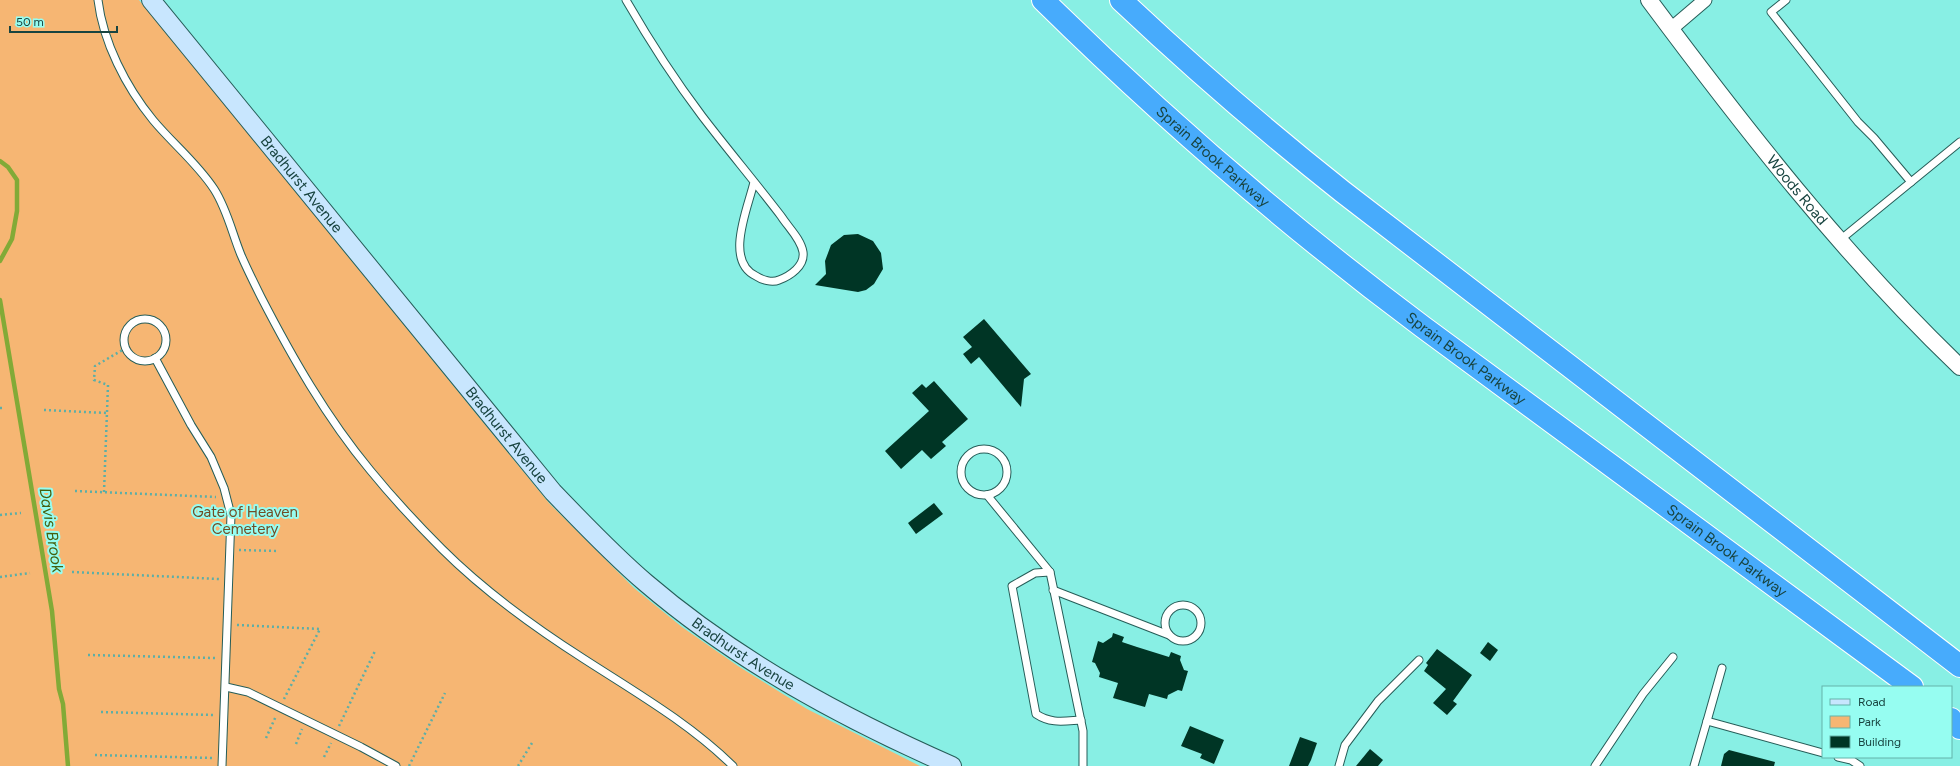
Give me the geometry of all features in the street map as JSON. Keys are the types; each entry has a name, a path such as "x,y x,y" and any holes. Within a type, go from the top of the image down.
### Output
{"highway":[{"name":"Sprain Brook Parkway","path":"1043,0 1112,67 1192,139 1344,267 1423,327 1911,686"},
{"path":"1121,0 1258,123 1343,192 1960,666"},
{"path":"1952,720 1960,728"}],"main road":[{"name":"Bradhurst Avenue","path":"151,0 528,462 553,492 603,544 646,583 706,630 763,668 829,708 952,766"}],"street":[{"name":"Woods Road","path":"1650,0 1754,139 1839,240 1960,367"},
{"path":"1671,29 1705,0"}],"lane":[{"path":"98,0 101,23 117,61 135,95 152,119 194,164 214,189 228,217 241,255 288,348 335,423 369,469 444,550 476,580 545,633 668,713 733,766"},
{"path":"626,0 651,43 701,116 754,182 797,238 803,252 801,263 793,273 778,281 763,280 747,272 740,258 739,240 754,182"},
{"path":"1786,0 1770,12 1858,122 1879,143 1911,182"},
{"path":"1839,240 1960,142"},
{"path":"143,319 154,321 160,326 164,332 166,342 161,353 155,358 141,360 132,357 126,348 124,338 130,324 143,319"},
{"path":"155,358 190,425 211,457 231,515 231,550 222,762"},
{"path":"987,495 1001,488 1005,482 1007,466 999,453 984,448 970,454 965,459 961,473 967,487 979,494 987,495 1050,572 1083,731 1083,766"},
{"path":"1050,572 1035,574 1012,586 1036,714 1043,719 1054,722 1081,720"},
{"path":"1053,590 1169,635 1180,641 1186,641 1196,636 1200,631 1201,619 1195,609 1184,604 1172,608 1168,612 1164,624 1169,635"},
{"path":"1595,766 1643,694 1673,657"},
{"path":"1339,766 1345,745 1350,738 1378,702 1419,660"},
{"path":"1694,766 1722,668"},
{"path":"226,687 248,692 335,736 361,747 396,766"},
{"path":"1707,721 1822,753"},
{"path":"1842,758 1851,760 1860,766"}],"path":[{"path":"104,492 108,384 94,380 95,366 126,348"},
{"path":"44,410 107,413"},
{"path":"75,492 226,498"},
{"path":"0,516 21,514"},
{"path":"231,550 279,551"},
{"path":"72,572 229,580"},
{"path":"0,577 30,573"},
{"path":"227,625 320,629 266,738"},
{"path":"324,757 375,651"},
{"path":"88,655 226,658"},
{"path":"409,766 445,693"},
{"path":"101,712 224,715"},
{"path":"296,744 306,720"},
{"path":"518,766 532,743"},
{"path":"95,755 222,762"}],"green space":[{"name":"Gate of Heaven Cemetery","path":"0,0 139,0 549,503 634,588 682,627 738,666 807,709 920,766 0,766"}],"building":[{"path":"858,234 873,241 881,253 883,269 874,284 866,290 858,292 815,285 826,274 825,261 831,245 844,235"},
{"path":"984,319 1031,374 1024,379 1021,407 979,357 971,364 963,354 972,347 963,337"},
{"path":"934,381 968,419 942,442 946,446 931,459 922,450 901,469 885,451 929,411 912,393 922,384 926,388"},
{"path":"934,503 943,514 916,534 908,523"},
{"path":"1113,633 1124,637 1122,642 1169,657 1171,652 1181,656 1180,660 1184,670 1188,671 1182,691 1178,690 1168,695 1167,699 1149,694 1145,707 1113,698 1118,683 1099,677 1100,673 1095,663 1092,662 1098,641 1103,643 1112,637"},
{"path":"1488,642 1498,650 1490,661 1480,653"},
{"path":"1437,649 1472,675 1453,701 1457,704 1447,715 1433,703 1446,689 1424,671 1428,665 1426,663"},
{"path":"1190,726 1224,740 1214,764 1200,758 1202,754 1181,746"},
{"path":"1300,737 1317,743 1311,760 1308,766 1289,766"},
{"path":"1370,749 1383,760 1378,766 1356,766"},
{"path":"1729,750 1775,762 1774,766 1721,766 1724,754"}],"waterway":[{"name":"Davis Brook","path":"0,161 8,167 17,180 17,211 12,239 0,261"},
{"name":"Davis Brook","path":"0,300 52,611 59,689 63,704 68,766"}]}
